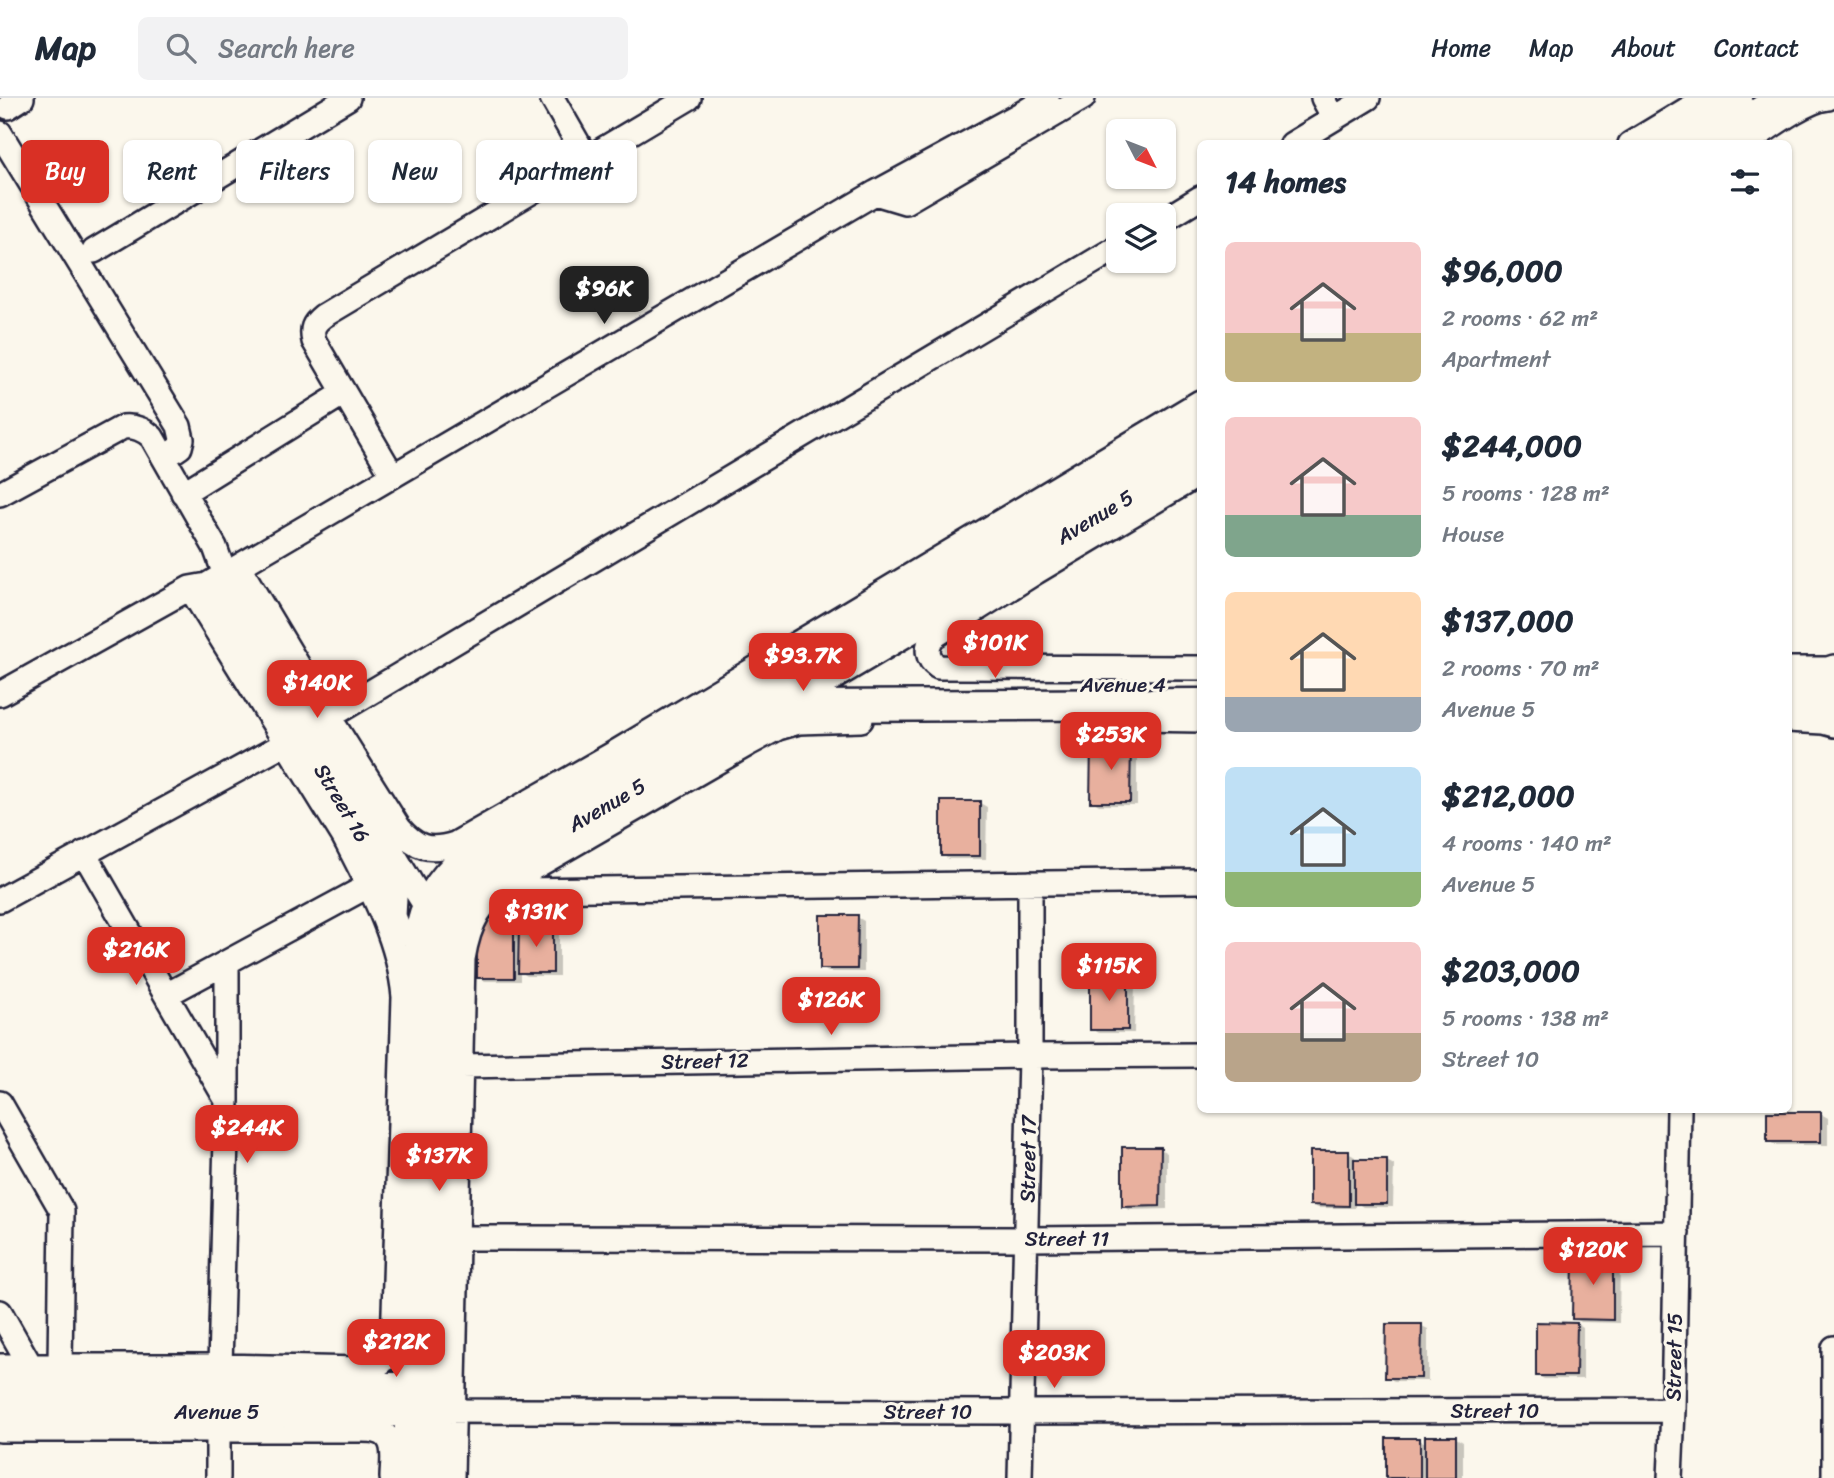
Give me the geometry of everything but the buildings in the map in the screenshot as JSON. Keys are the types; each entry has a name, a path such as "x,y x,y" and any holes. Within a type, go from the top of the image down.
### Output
{"main road":[{"path":"1669,140 1737,98"},
{"path":"1717,140 1790,102"},
{"name":"Avenue 5","path":"429,1402 419,974 437,919 440,886 462,861 624,781 784,689 1197,425"},
{"name":"Avenue 5","path":"813,671 1094,519 1197,455"},
{"name":"Avenue 4","path":"813,671 827,686 1197,685"},
{"name":"Avenue 4","path":"784,689 801,706 1197,704"},
{"name":"Avenue 5","path":"437,919 501,866 624,781"},
{"path":"435,1478 429,1402 437,919"},
{"name":"Avenue 5","path":"0,1388 429,1402"},
{"path":"401,1467 429,1402"},
{"name":"Avenue 5","path":"0,1412 362,1420 429,1402"}],"street":[{"path":"94,251 348,98"},
{"path":"552,98 576,140"},
{"path":"619,140 689,98"},
{"path":"0,694 215,579 1022,105 1047,98"},
{"path":"875,193 905,202 1083,98"},
{"path":"1323,98 1334,118"},
{"path":"1298,140 1368,98"},
{"path":"1637,140 1706,98"},
{"path":"1749,140 1790,102 1828,98"},
{"path":"0,133 179,426 182,439 180,447 164,458"},
{"path":"1176,213 1197,200"},
{"path":"393,476 314,341 312,331 315,322 513,203"},
{"path":"0,900 308,730 1106,254"},
{"path":"183,493 344,393"},
{"path":"0,494 123,427 144,430 152,437 215,547 215,579 308,730 409,839 429,848 440,849 455,844 611,755 1197,404"},
{"path":"1197,476 933,637 927,651 929,658 938,667 1197,668"},
{"name":"Street 16","path":"215,579 308,730 437,919"},
{"path":"452,1478 429,1402 457,1238 463,959 477,912 501,887 748,744 778,728 799,722 915,718 1197,720"},
{"name":"Street 16","path":"308,730 383,888"},
{"name":"Street 16","path":"392,850 425,863 462,861"},
{"path":"83,853 227,1100"},
{"path":"512,880 522,890 1197,880"},
{"name":"Street 17","path":"1020,1478 1027,1239 1030,883"},
{"path":"166,995 383,888"},
{"path":"383,888 405,911 437,919"},
{"path":"0,1366 373,1368 384,1361 393,1343 404,997 383,888"},
{"name":"Avenue 5","path":"383,888 419,974"},
{"path":"220,1366 227,1100 227,964"},
{"name":"Street 12","path":"461,1066 1197,1055"},
{"path":"0,1103 62,1211 60,1365"},
{"name":"Street 15","path":"1670,1478 1679,1113"},
{"name":"Street 11","path":"457,1238 1027,1239 1677,1233"},
{"path":"0,1312 30,1365"},
{"path":"1834,1348 1834,1478"},
{"name":"Street 10","path":"429,1402 1022,1412 1673,1410"},
{"path":"0,1430 218,1429 362,1420 387,1436 401,1467"},
{"path":"218,1429 218,1478"}]}
